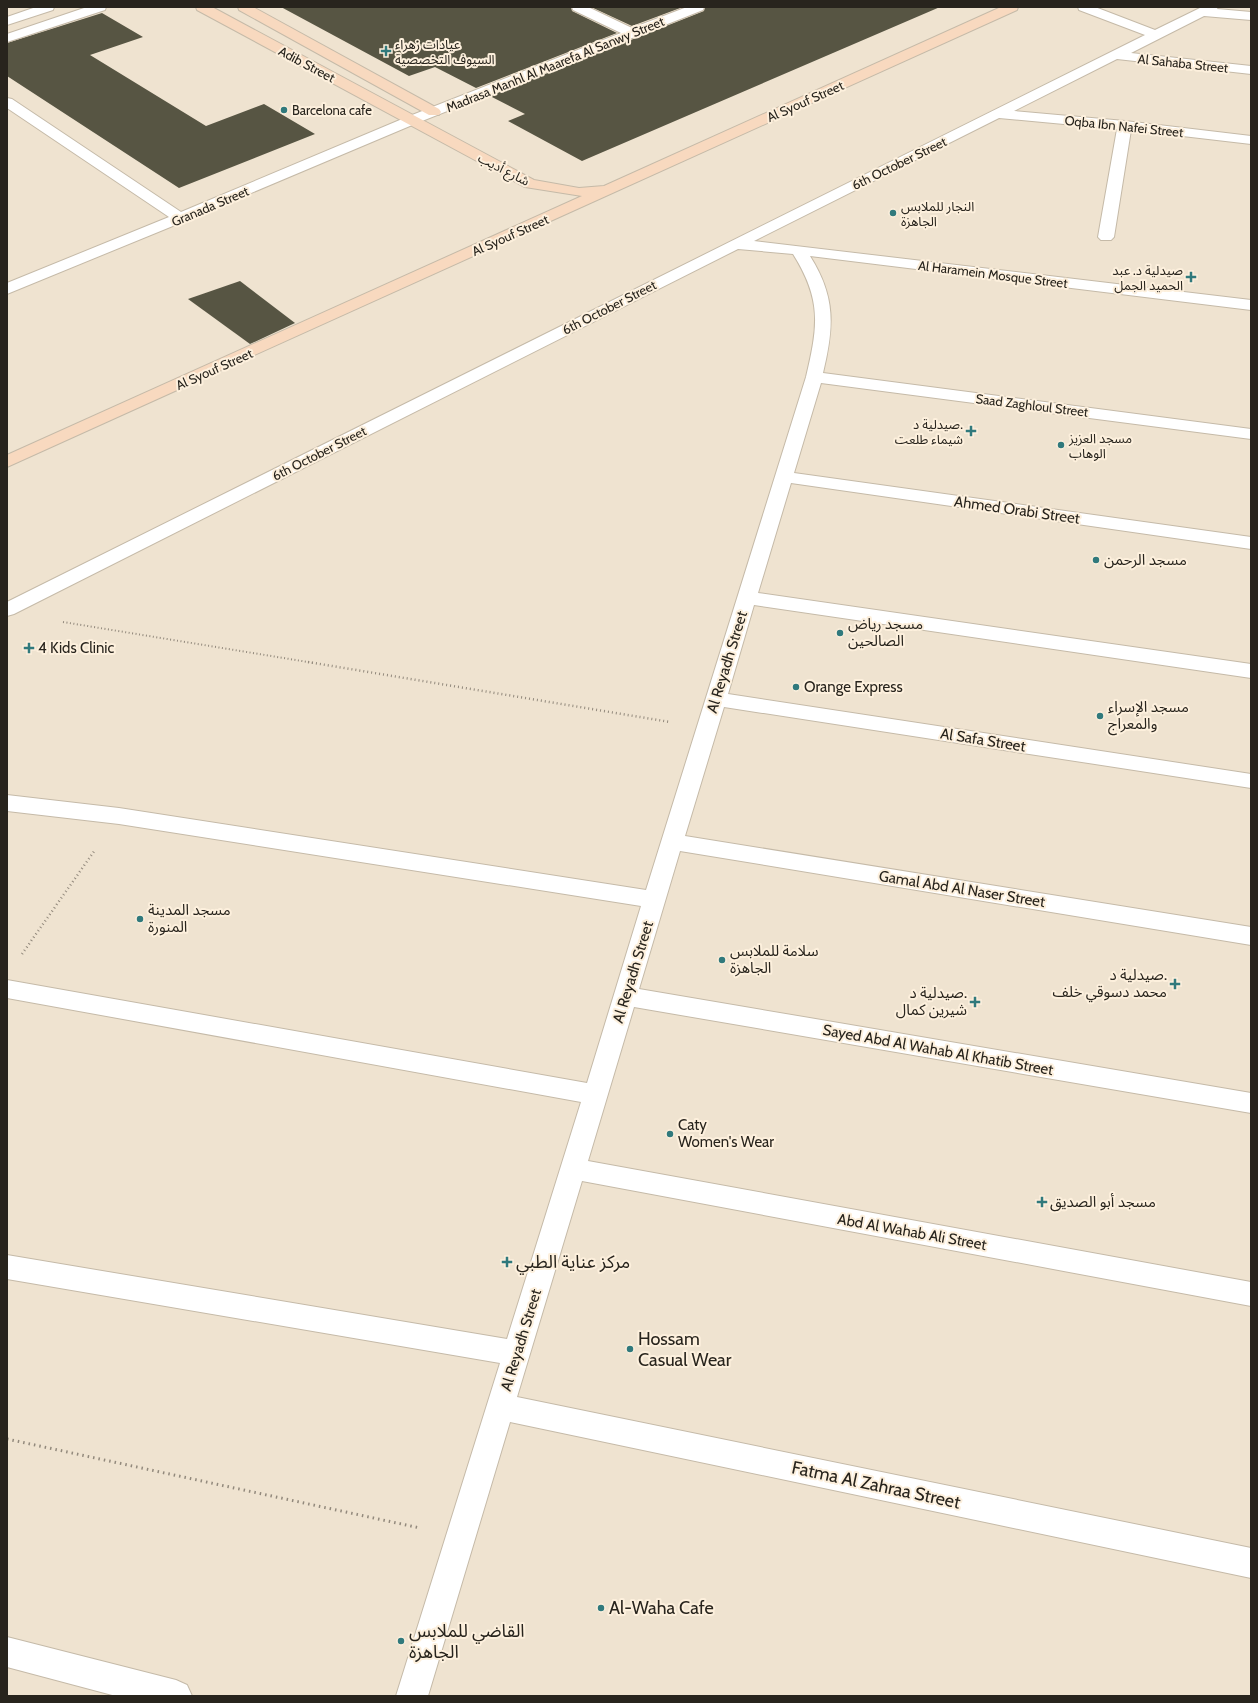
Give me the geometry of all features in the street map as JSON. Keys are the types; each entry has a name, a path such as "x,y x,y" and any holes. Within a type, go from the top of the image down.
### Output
{"main road":[{"name":"Adib Street","path":"202,7 412,120"},
{"name":"Adib Street","path":"244,7 434,112"},
{"name":"Al Syouf Street","path":"7,462 1012,7"},
{"name":"شارع أديب","path":"412,120 530,184 579,192 600,190 626,183"}],"street":[{"path":"7,21 48,7"},
{"path":"7,38 100,7"},
{"path":"578,7 633,34"},
{"name":"Madrasa Manhl Al Maarefa Al Sanwy Street","path":"412,120 633,34 698,7"},
{"path":"1084,7 1155,35"},
{"path":"1207,9 1251,16"},
{"name":"6th October Street","path":"7,610 735,244 1207,9"},
{"name":"Al Sahaba Street","path":"1115,55 1251,70"},
{"path":"7,102 180,218"},
{"name":"Oqba Ibn Nafei Street","path":"997,114 1125,125 1251,140"},
{"name":"Granada Street","path":"7,289 412,120"},
{"path":"1106,237 1125,125"},
{"name":"Al Haramein Mosque Street","path":"735,244 798,250 1251,305"},
{"name":"Al Reyadh Street","path":"412,1696 814,377 822,345 825,319 823,299 811,269 798,250"},
{"name":"Saad Zaghloul Street","path":"814,377 1251,434"},
{"name":"Ahmed Orabi Street","path":"783,477 1251,543"},
{"path":"747,598 1251,671"},
{"name":"Al Safa Street","path":"715,699 1251,781"},
{"path":"7,803 119,816 655,900"},
{"name":"Gamal Abd Al Naser Street","path":"672,842 1251,936"},
{"path":"7,989 596,1095"},
{"name":"Sayed Abd Al Wahab Al Khatib Street","path":"626,996 1251,1103"},
{"name":"Abd Al Wahab Ali Street","path":"573,1169 1251,1294"},
{"path":"7,1267 517,1353"},
{"name":"Fatma Al Zahraa Street","path":"500,1407 1251,1563"},
{"path":"7,1652 176,1696"}],"path":[{"path":"62,622 707,728"},
{"path":"20,957 119,816"},
{"path":"7,1439 461,1537"}],"building":[{"path":"281,7 571,7 572,11 617,33 476,88 435,67 409,76"},
{"path":"591,7 683,7 632,26"},
{"path":"705,7 940,7 582,161 508,121 525,114 490,96 704,11"},
{"path":"102,13 143,37 90,55 206,126 264,104 315,134 179,188 7,76 7,43"},
{"path":"240,281 295,323 250,344 188,299"}],"place":[{"name":"عيادات زهراء السيوف التخصصية","path":"386,51"},
{"name":"Barcelona cafe","path":"284,110"},
{"name":"النجار للملابس الجاهزة","path":"893,213"},
{"name":"صيدلية د. عبد الحميد الجمل","path":"1191,277"},
{"name":"صيدلية د. شيماء طلعت","path":"971,431"},
{"name":"مسجد العزيز الوهاب","path":"1061,445"},
{"name":"مسجد الرحمن","path":"1096,560"},
{"name":"مسجد رياض الصالحين","path":"840,633"},
{"name":"4 Kids Clinic","path":"29,648"},
{"name":"Orange Express","path":"796,687"},
{"name":"مسجد الإسراء والمعراج","path":"1100,716"},
{"name":"مسجد المدينة المنورة","path":"140,919"},
{"name":"سلامة للملابس الجاهزة","path":"722,960"},
{"name":"صيدلية د. محمد دسوقي خلف","path":"1175,984"},
{"name":"صيدلية د. شيرين كمال","path":"975,1002"},
{"name":"Caty Women's Wear","path":"670,1134"},
{"name":"مسجد أبو الصديق","path":"1042,1202"},
{"name":"مركز عناية الطبي","path":"507,1262"},
{"name":"Hossam Casual Wear","path":"630,1349"},
{"name":"Al-Waha Cafe","path":"601,1608"},
{"name":"القاضي للملابس الجاهزة","path":"401,1641"}]}
